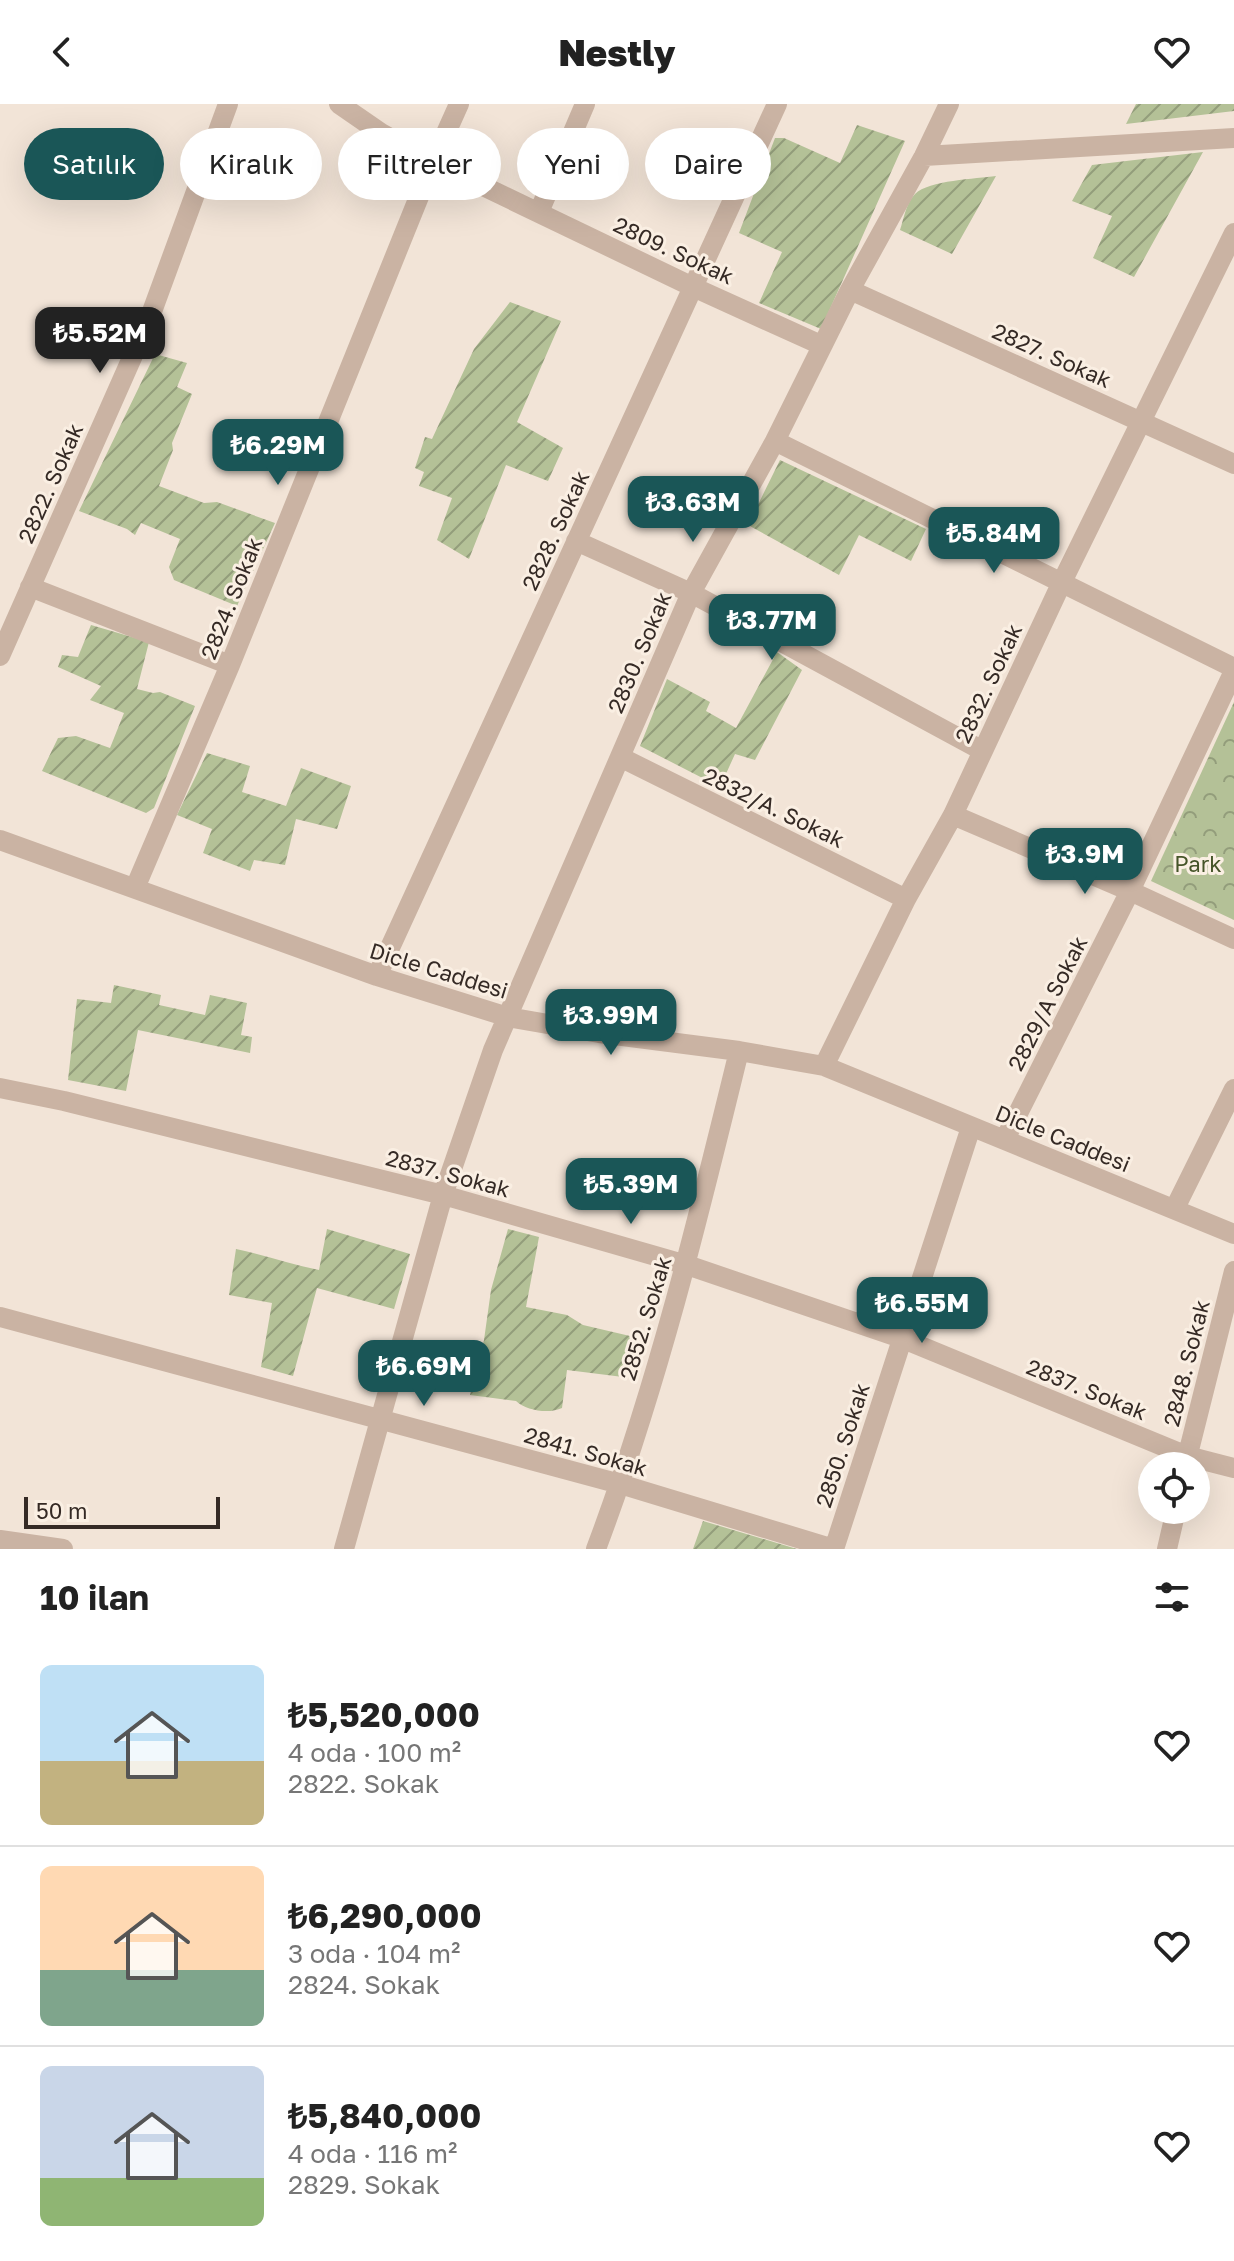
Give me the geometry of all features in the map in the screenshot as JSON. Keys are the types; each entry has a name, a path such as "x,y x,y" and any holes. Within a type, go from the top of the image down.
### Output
{"street":[{"name":"2822. Sokak","path":"0,656 150,317 228,104"},
{"name":"2809. Sokak","path":"339,104 374,128"},
{"name":"2824. Sokak","path":"448,128 459,104"},
{"path":"539,212 585,104"},
{"name":"2828. Sokak","path":"377,976 777,104"},
{"name":"2830. Sokak","path":"344,1549 443,1195 493,1050 691,593 775,441 821,345 949,104"},
{"path":"924,156 1234,138"},
{"name":"2809. Sokak","path":"501,194 821,345"},
{"name":"2824. Sokak","path":"135,888 230,665 418,200"},
{"name":"2832. Sokak","path":"824,1066 906,899 953,815 1061,584 1234,233"},
{"name":"2827. Sokak","path":"850,290 1234,464"},
{"path":"775,441 1234,670"},
{"path":"576,541 691,593 983,751"},
{"path":"30,587 230,665"},
{"name":"2829/A Sokak","path":"1005,1139 1130,891 1234,670"},
{"name":"2832/A. Sokak","path":"620,757 906,899"},
{"path":"953,815 1234,939"},
{"name":"Dicle Caddesi","path":"0,840 377,976 508,1017 824,1066 1234,1234"},
{"name":"2852. Sokak","path":"596,1549 620,1484 687,1265 739,1051"},
{"name":"2837. Sokak","path":"0,1088 443,1195 687,1265 901,1338 1165,1452"},
{"path":"1175,1208 1234,1089"},
{"name":"2850. Sokak","path":"834,1549 971,1127"},
{"name":"2848. Sokak","path":"1188,1452 1234,1271"},
{"name":"2841. Sokak","path":"0,1317 620,1484 834,1549"},
{"name":"2837. Sokak","path":"1210,1464 1234,1468"},
{"path":"1167,1549 1173,1524"},
{"path":"0,1540 63,1549"}],"green space":[{"path":"1136,104 1234,104 1234,111 1126,124"},
{"path":"857,125 905,141 821,329 759,303 782,252 739,233 752,200 771,200 771,149 775,138 784,138 840,163"},
{"path":"1203,152 1134,277 1093,258 1112,216 1072,201 1092,165"},
{"path":"996,176 952,254 900,230 909,202 922,189 942,183"},
{"path":"510,302 561,321 517,422 563,448 548,481 506,465 469,559 437,540 452,498 419,486 424,472 415,468 425,437 432,439 474,349"},
{"path":"155,354 187,363 177,387 192,394 159,486 204,503 217,502 275,523 237,606 174,580 169,567 180,539 141,523 135,535 79,511"},
{"path":"780,460 926,529 911,561 859,535 839,575 748,525"},
{"path":"91,625 149,642 137,689 160,692 195,706 154,808 146,813 42,771 58,738 76,736 110,748 124,713 90,700 101,686 58,667 62,655 78,657"},
{"path":"777,652 802,670 755,760 735,754 720,787 640,746 667,679 710,702 706,711 736,728"},
{"name":"Park","path":"1234,702 1234,920 1151,881"},
{"path":"207,753 250,766 242,792 286,806 301,768 351,786 337,829 296,819 285,865 254,860 250,871 203,853 212,829 177,815"},
{"path":"114,985 161,995 159,1005 205,1015 210,995 247,1003 241,1035 252,1037 250,1053 138,1030 126,1091 68,1080 77,999 111,1003"},
{"path":"327,1229 410,1254 394,1309 317,1288 293,1376 261,1367 272,1303 229,1295 236,1249 319,1270"},
{"path":"508,1229 539,1237 526,1307 567,1315 583,1325 630,1336 623,1377 567,1370 562,1408 551,1411 532,1409 516,1401 470,1395 484,1340 491,1290"},
{"path":"703,1521 797,1549 693,1549"}]}
